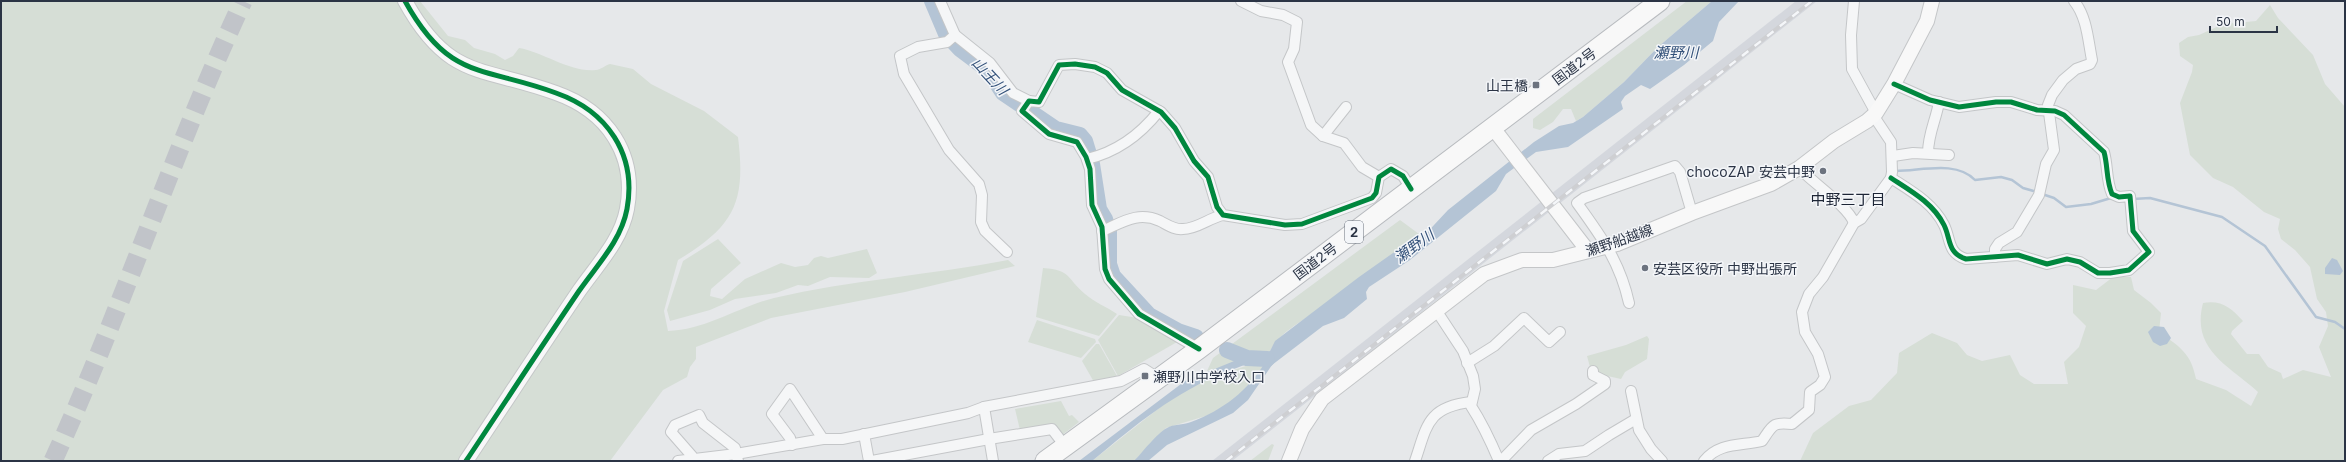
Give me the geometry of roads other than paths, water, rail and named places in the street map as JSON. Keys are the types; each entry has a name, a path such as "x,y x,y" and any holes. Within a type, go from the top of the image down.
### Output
{"highway":[{"name":"国道2号","path":"1045,461 1199,349 1411,189 1498,135 1660,1"}],"main road":[{"path":"405,1 417,23 445,54 484,73 556,92 586,106 604,121 622,152 629,188 627,210 616,239 580,290 466,461"},
{"name":"瀬野船越線","path":"1289,461 1302,428 1322,399 1484,274 1522,260 1554,260 1608,246 1771,184 1799,168 1874,114 1894,84 1927,20 1932,1"},
{"path":"1498,135 1588,251"}],"street":[{"path":"940,1 952,38 990,63 1013,93 1027,104 1049,134 1077,142 1089,159 1092,205 1105,230 1103,259 1109,279 1139,314 1199,349"},
{"path":"1241,1 1261,11 1283,15 1297,22 1294,49 1288,62 1308,118 1323,136 1344,143 1362,167 1379,177"},
{"path":"1704,461 1714,451 1724,446 1762,441 1773,424 1792,424 1809,410 1810,392 1820,385 1825,377 1818,354 1806,332 1802,312 1809,294 1823,277 1854,223 1861,219 1891,178 1892,156 1889,138 1874,114 1852,69 1851,35 1854,1"},
{"path":"1995,257 1995,249 1999,243 2017,232 2039,195 2046,164 2054,150 2048,111 2052,95 2063,80 2076,69 2090,64 2092,60 2085,23 2081,10 2074,1"},
{"path":"952,38 918,47 900,56 904,74 949,150 979,184 982,195 981,222 985,231 1007,252"},
{"path":"1027,104 1039,102 1059,65 1087,65 1101,70 1122,90 1159,111 1175,128 1194,161 1208,177 1217,207 1223,215"},
{"path":"1891,178 1930,206 1942,221 1950,247 1958,257 1973,260 2018,255 2048,264 2067,259 2080,262 2098,273 2110,273 2130,270 2149,252 2133,231 2130,196 2119,197 2112,194 2106,175 2107,161 2100,146 2064,115 2037,110 2011,102 1996,102 1959,107 1939,102 1894,84"},
{"path":"1928,153 1929,133 1936,116 1939,102"},
{"path":"1323,136 1346,107"},
{"path":"1089,159 1112,151 1126,143 1147,126 1159,111"},
{"path":"1892,156 1928,153 1949,155"},
{"path":"1629,303 1626,289 1608,246 1577,202 1584,198 1675,166 1680,172 1692,213"},
{"path":"1799,168 1842,206 1852,216 1854,223"},
{"path":"1105,230 1142,216 1160,221 1176,229 1197,227 1205,221 1223,215 1285,225 1302,224 1372,198 1376,193 1379,177 1391,169 1403,176 1411,189"},
{"path":"1436,310 1463,350 1475,380 1475,389 1471,402 1500,461 1531,430 1576,404 1605,384 1605,381 1593,375 1593,371"},
{"path":"1467,363 1494,346 1524,318 1549,342 1560,332"},
{"path":"678,461 737,457 823,439 842,439 968,413 984,407 1120,381 1144,369 1158,378"},
{"path":"792,445 790,438 772,414 790,389 823,439"},
{"path":"1631,391 1637,413 1636,419 1639,430 1647,443 1662,461"},
{"path":"1415,461 1424,430 1430,419 1459,404 1471,402"},
{"path":"984,407 993,461"},
{"path":"692,459 692,456 671,432 675,425 699,415 704,423 735,448 737,457"},
{"path":"1548,461 1559,454 1585,451 1609,434 1636,419"},
{"path":"872,461 1052,429 1065,446"},
{"path":"864,434 869,461"}],"water":[{"name":"瀬野川","path":"1712,1 1739,1 1719,22 1713,41 1684,65 1650,89 1641,85 1625,96 1621,102 1623,109 1568,147 1536,152 1506,174 1496,191 1410,260 1369,287 1366,292 1367,299 1344,318 1323,326 1272,365 1248,400 1233,413 1167,445 1148,461 1134,461 1154,439 1167,428 1188,423 1203,417 1214,412 1234,398 1251,382 1266,361 1251,363 1228,371 1190,389 1156,410 1092,461 1079,461 1185,381 1249,355 1261,355 1270,351 1275,341 1359,277 1393,253 1420,240 1448,210 1534,142 1559,126 1573,123 1583,117 1624,82 1658,47"},
{"path":"2332,258 2337,260 2343,271 2340,275 2325,274 2325,268"},
{"path":"2154,326 2164,327 2171,338 2167,344 2160,346 2153,342 2148,332"}],"waterway":[{"name":"山王川","path":"932,1 946,34 960,49 988,70 1003,93 1056,129 1080,135 1085,141 1092,164 1099,209 1105,219 1109,232 1109,264 1113,276 1149,315 1178,331 1196,337"},
{"path":"1896,171 1948,168 1958,170 1975,180 2001,177 2012,180 2023,188 2037,192"},
{"path":"2042,194 2054,198 2066,207 2091,204 2111,198"},
{"path":"2133,199 2150,198 2222,217 2265,246 2316,317 2335,322 2345,329"},
{"name":"山王川","path":"1227,350 1247,358 1267,359"}],"tunnel":[{"path":"53,461 102,347 193,115 243,1"}],"railway":[{"path":"1226,461 1812,1"}],"place":[{"name":"山王橋","path":"1536,85"},
{"name":"chocoZAP 安芸中野","path":"1823,171"},
{"name":"安芸区役所 中野出張所","path":"1645,268"},
{"name":"瀬野川中学校入口","path":"1145,376"}],"district":[{"name":"中野三丁目","path":"1848,199"}]}
